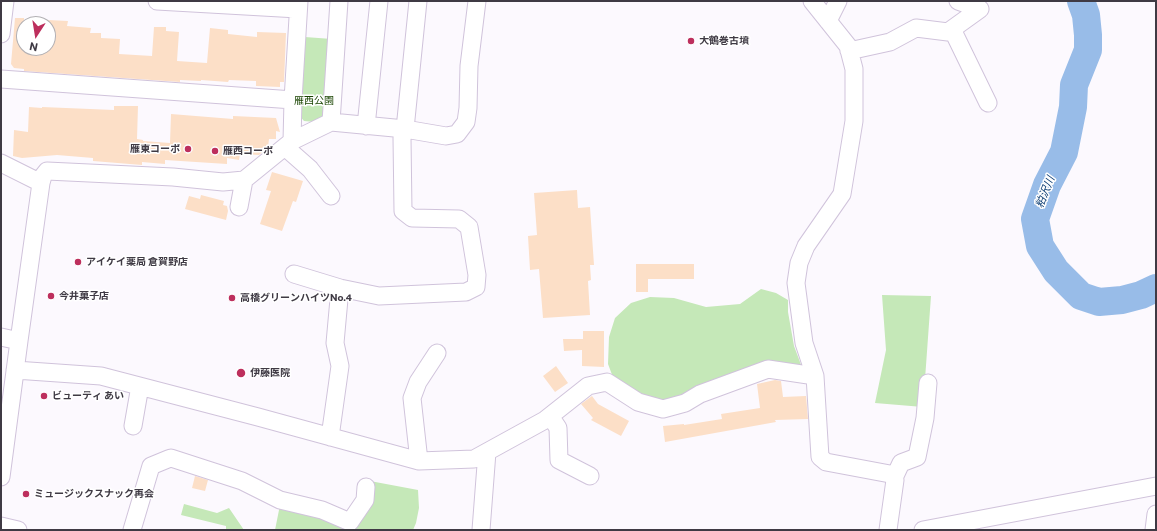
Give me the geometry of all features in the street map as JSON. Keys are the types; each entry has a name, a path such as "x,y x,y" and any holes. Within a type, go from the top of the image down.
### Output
{"street":[{"path":"1,34 5,1"},
{"path":"157,1 298,5 289,144 331,196"},
{"path":"331,122 339,1"},
{"path":"366,126 379,1"},
{"path":"294,274 340,288 379,296 466,292 476,287 477,275 469,227 459,219 412,218 403,211 402,138 405,129 418,1"},
{"path":"1,477 18,341 41,183 43,176 47,171 173,177 223,182 244,180 289,144 331,122 405,129 446,136 457,134 466,122 468,108 469,66 476,1"},
{"path":"812,1 848,46 854,69 854,121 842,194 806,246 799,263 796,283 804,343 815,376 820,457 826,462 890,474 894,478"},
{"path":"828,21 838,1"},
{"path":"849,51 890,42 916,28 948,32 980,8 958,1"},
{"path":"952,29 988,103"},
{"path":"1,79 293,100"},
{"path":"1,163 41,183"},
{"path":"239,207 244,180"},
{"path":"330,437 340,366 335,343 340,288"},
{"path":"1,337 18,341"},
{"path":"420,461 412,398 418,382 437,353"},
{"path":"15,370 101,376 420,461 474,459 545,420 588,386 607,382 638,402 663,409 685,403 700,394 768,369 815,376"},
{"path":"888,530 895,480 894,478 901,463 917,457 925,418 928,383"},
{"path":"133,426 140,386"},
{"path":"550,416 558,428 559,460 590,476"},
{"path":"481,530 487,452"},
{"path":"132,530 151,466 171,458 242,481 280,500 322,510 350,522 365,500 366,487"},
{"path":"923,530 1156,486"},
{"path":"1154,530 1156,514"},
{"path":"1,526 18,530"}],"green space":[{"name":"雁西公園","path":"305,37 332,39 329,112 315,122 304,121 297,113"},
{"path":"761,289 776,293 788,300 788,312 794,346 803,370 664,402 645,400 614,380 608,364 609,337 615,318 631,303 650,297 674,298 706,307 740,304"},
{"path":"882,295 931,296 923,407 875,403 886,350"},
{"path":"370,481 418,490 419,508 413,530 275,530 280,505 346,527"},
{"path":"184,504 217,513 229,508 244,530 226,530 226,526 181,515"}],"building":[{"path":"15,18 16,56 56,56 56,20 68,21 67,26 91,28 90,33 101,33 101,38 120,39 119,54 152,56 154,27 166,27 166,31 179,32 177,61 207,63 210,28 228,30 228,34 257,37 257,32 286,33 284,82 280,82 280,87 256,86 256,81 229,80 228,82 180,80 180,82 24,71 24,69 14,68 11,64"},
{"path":"114,106 138,106 137,139 143,141 170,143 171,114 233,119 233,116 276,118 280,132 276,131 276,139 269,139 268,147 259,155 240,154 239,160 227,158 227,164 165,160 165,164 142,162 142,165 93,161 93,158 57,155 22,158 13,156 14,130 28,132 29,107 114,110"},
{"path":"272,172 303,181 296,202 293,201 282,231 260,224 271,191 266,190"},
{"path":"577,190 578,208 590,207 594,265 590,265 591,280 588,281 590,315 543,318 539,269 530,270 528,236 537,235 534,193"},
{"path":"201,195 224,201 223,205 227,206 228,211 226,220 185,209 189,196 200,199"},
{"path":"636,264 694,264 694,279 648,279 648,292 636,292"},
{"path":"583,331 604,331 604,367 582,366 582,350 564,351 563,339 583,339"},
{"path":"556,366 568,383 555,392 543,376"},
{"path":"775,380 781,381 783,397 806,396 808,419 775,420 776,422 665,442 663,426 684,425 722,419 721,414 760,408 757,384"},
{"path":"592,396 598,404 629,421 621,436 591,420 593,418 581,404"},
{"path":"195,476 208,480 205,491 192,488"}],"waterway":[{"name":"粕沢川","path":"1081,1 1086,15 1088,50 1074,85 1073,107 1064,152 1047,185 1035,219 1040,246 1056,271 1081,296 1099,302 1122,300 1141,295 1156,288"}],"place":[{"name":"大鶴巻古墳","path":"691,41"},
{"name":"雁東コーポ","path":"188,149"},
{"name":"雁西コーポ","path":"215,151"},
{"name":"アイケイ薬局 倉賀野店","path":"78,262"},
{"name":"今井菓子店","path":"51,296"},
{"name":"高橋グリーンハイツNo.4","path":"232,298"},
{"name":"伊藤医院","path":"241,373"},
{"name":"ビューティ あい","path":"44,396"},
{"name":"ミュージックスナック再会","path":"26,494"}]}
